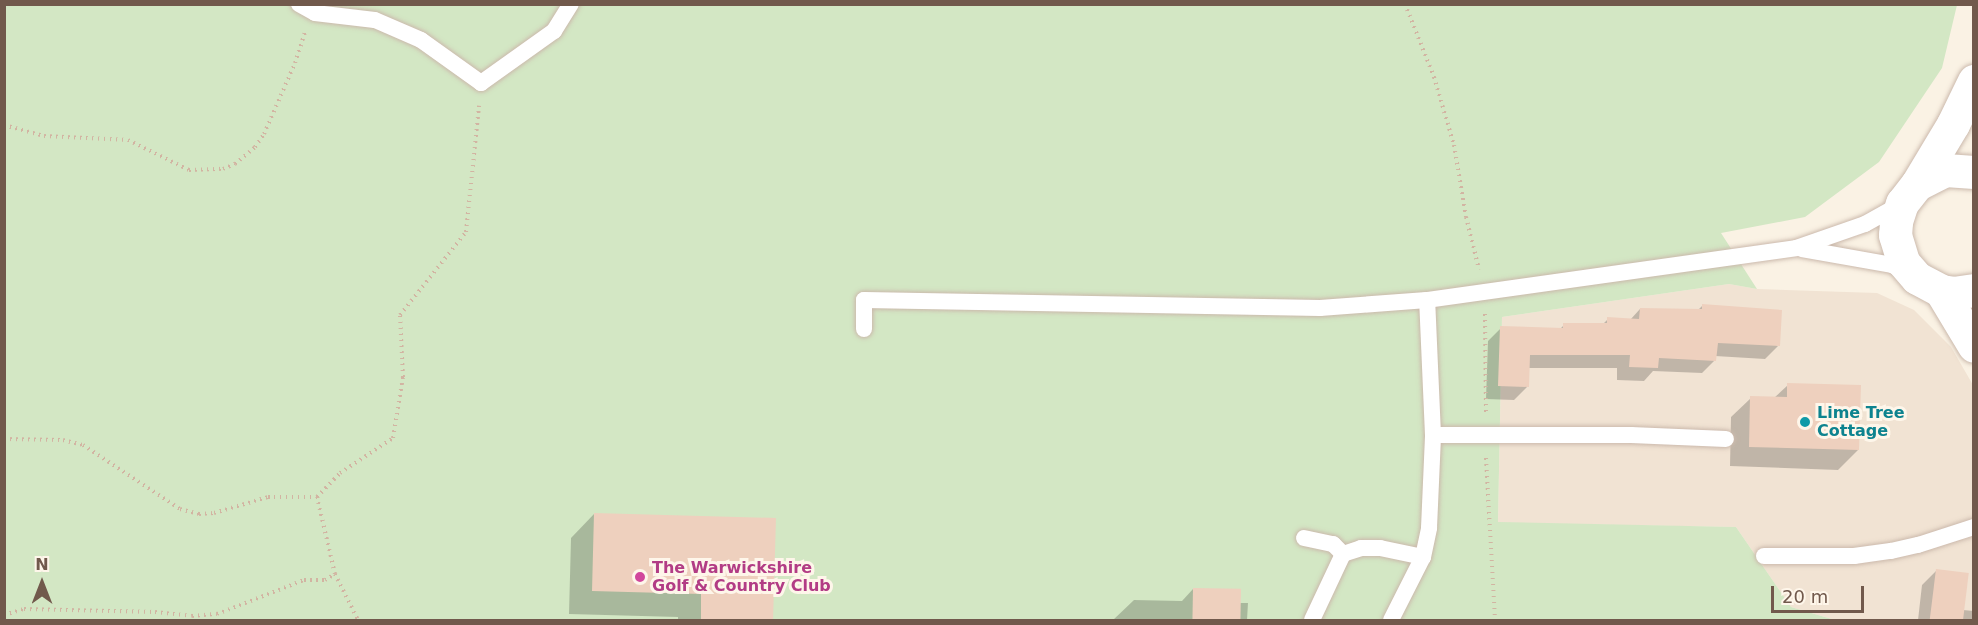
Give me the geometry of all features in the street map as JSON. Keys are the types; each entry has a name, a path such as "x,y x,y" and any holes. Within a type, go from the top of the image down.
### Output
{"street":[{"path":"1974,81 1953,124 1910,194 1896,222 1897,246 1903,262 1929,284 1974,346"},
{"path":"1910,194 1945,170 1974,172"},
{"path":"1929,284 1953,293 1974,290"}],"lane":[{"path":"299,4 315,13 375,20 421,40 481,83 554,31 571,4"},
{"path":"864,329 864,300 1320,308 1427,300 1485,290 1796,248 1865,224 1910,194"},
{"path":"1796,248 1892,265 1929,284"},
{"path":"1391,621 1423,557 1430,528 1433,435 1427,300"},
{"path":"1433,435 1631,435 1726,439"},
{"path":"1764,556 1854,556 1891,551 1974,527"},
{"path":"1304,538 1334,544 1343,554"},
{"path":"1312,621 1343,554 1361,548 1380,548 1423,557"}],"path":[{"path":"1405,4 1434,76 1454,144 1466,217 1485,290"},
{"path":"4,125 44,136 128,140 189,170 223,169 235,164 255,147 264,134 315,13"},
{"path":"4,439 63,440 83,445 180,508 198,514 214,513 268,497 317,497 340,473 393,438 403,377 400,315 466,232 481,83"},
{"path":"317,497 335,574 358,621"},
{"path":"4,615 24,609 155,612 192,616 217,614 304,580 325,580 335,574"}],"shaded area":[{"path":"1729,284 1757,289 1877,293 1914,310 1951,347 1973,385 1973,620 1835,620 1791,607 1736,527 1498,523 1502,317"}],"green space":[{"path":"4,5 1957,5 1942,68 1879,162 1805,217 1721,233 1757,289 1729,284 1502,317 1498,522 1736,527 1791,607 1835,620 5,620"}],"building":[{"path":"1702,304 1782,310 1780,346 1718,343 1716,361 1659,358 1658,368 1629,367 1630,355 1530,355 1529,387 1498,386 1500,326 1563,328 1563,323 1607,323 1607,317 1639,319 1640,308 1702,309"},
{"name":"Lime Tree Cottage","path":"1787,383 1861,385 1859,450 1749,447 1750,396 1787,397"},
{"name":"The Warwickshire Golf & Country Club","path":"594,513 776,518 773,621 701,621 701,594 592,591"},
{"path":"1936,569 1969,573 1963,620 1930,620"},
{"path":"1193,588 1241,589 1240,620 1192,620"}],"place":[{"name":"Lime Tree Cottage","path":"1805,422"},
{"name":"The Warwickshire Golf & Country Club","path":"640,577"}]}
